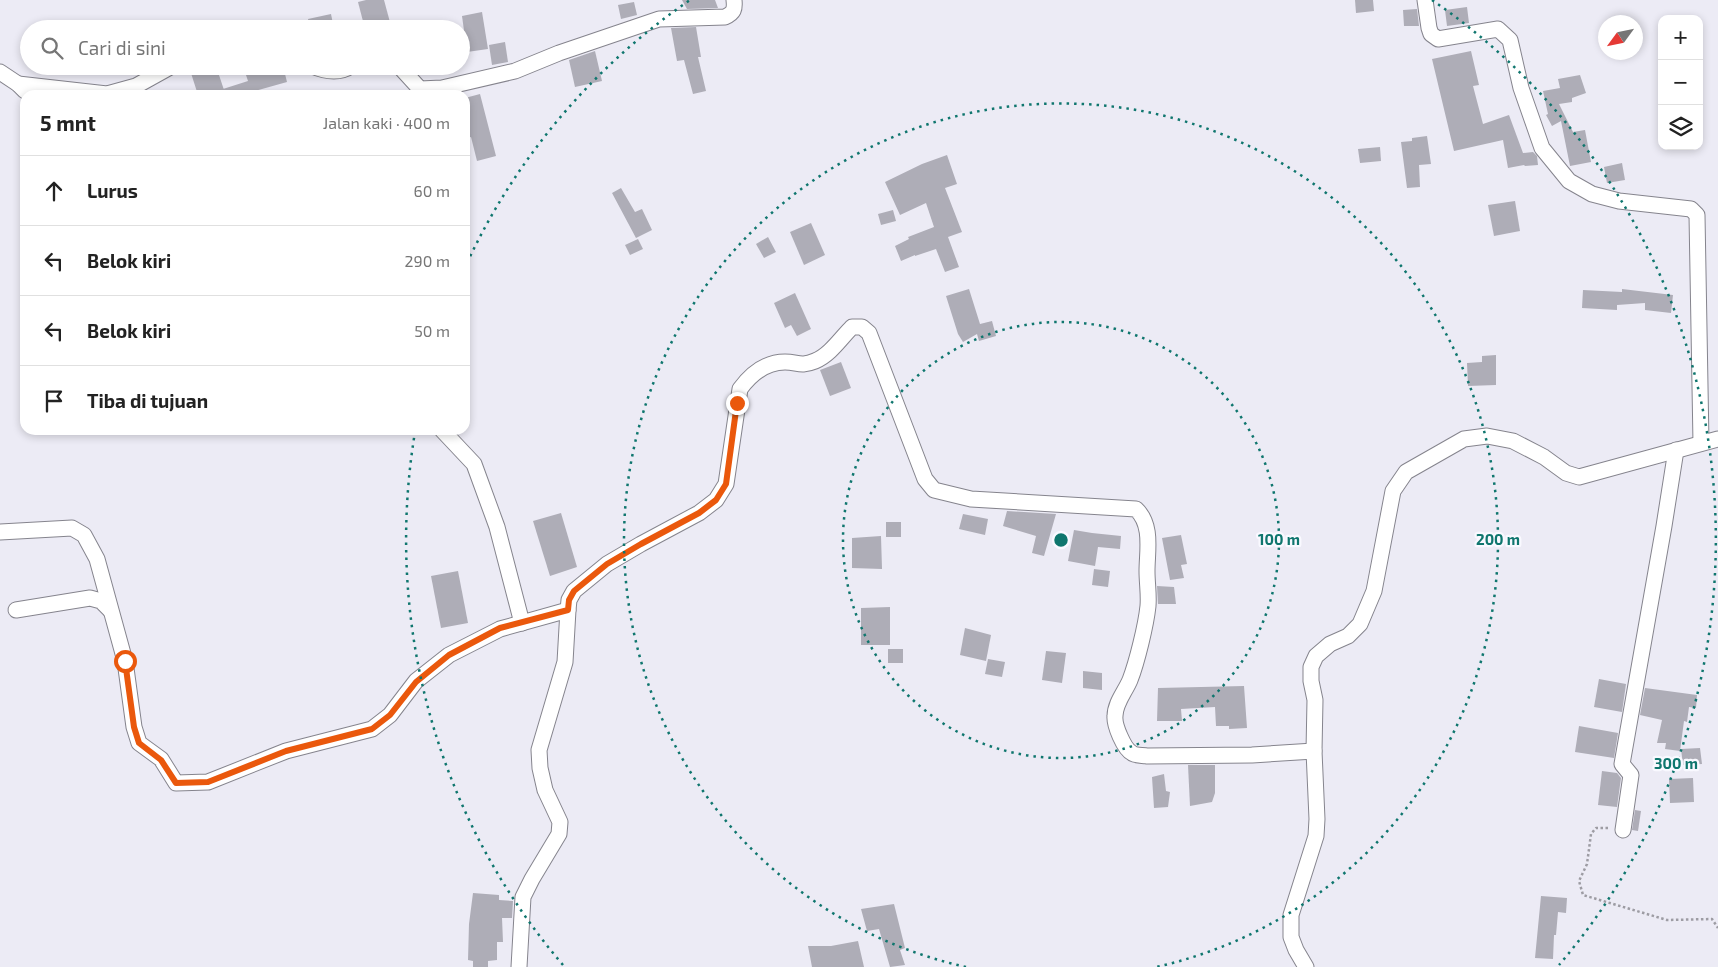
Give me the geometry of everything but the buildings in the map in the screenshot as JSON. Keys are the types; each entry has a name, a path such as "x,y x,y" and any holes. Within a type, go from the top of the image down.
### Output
{"street":[{"path":"408,75 420,88 442,88 515,71 558,53 659,19 725,17 732,14 735,9 734,0"},
{"path":"1426,0 1429,28 1431,34 1438,39 1498,29 1510,40 1521,88 1542,148 1569,181 1592,194 1618,201 1691,209 1697,215 1701,443"},
{"path":"0,72 23,90"},
{"path":"122,90 136,86 156,75"},
{"path":"519,967 523,897 560,834 560,822 545,790 541,775 539,750 565,662 569,600 574,591 607,564 699,513 716,500 726,484 740,389 748,377 764,366 785,362 800,365 817,361 852,327 862,327 869,333 925,479 934,490 971,499 1136,509 1142,515 1146,523 1148,536 1146,572 1148,605 1130,681 1119,702 1115,716 1117,728 1124,744 1132,754 1147,756 1252,755 1314,751"},
{"path":"447,435 474,464 496,527 522,623"},
{"path":"1306,967 1291,937 1291,915 1316,836 1314,751 1316,700 1311,682 1311,667 1316,656 1330,644 1348,636 1360,624 1374,591 1393,491 1406,472 1464,439 1487,436 1513,441 1544,457 1566,473 1578,477 1718,439"},
{"path":"1623,830 1631,774 1622,764 1676,450"},
{"path":"0,532 72,528 84,535 97,559 125,661 134,727 139,743 161,760 176,783 208,782 286,751 372,729 390,715 416,682 449,655 500,628 568,610"},
{"path":"16,610 90,598 102,601 110,610"}],"path":[{"path":"1623,830 1596,828 1591,834 1587,864 1579,881 1583,895 1668,920 1712,919 1718,928"}],"route":[{"path":"125,661 134,727 139,743 161,760 176,783 208,782 286,751 372,729 390,715 416,682 449,655 500,628 568,610 569,600 574,591 607,564 699,513 716,500 726,484 737,403"}]}
